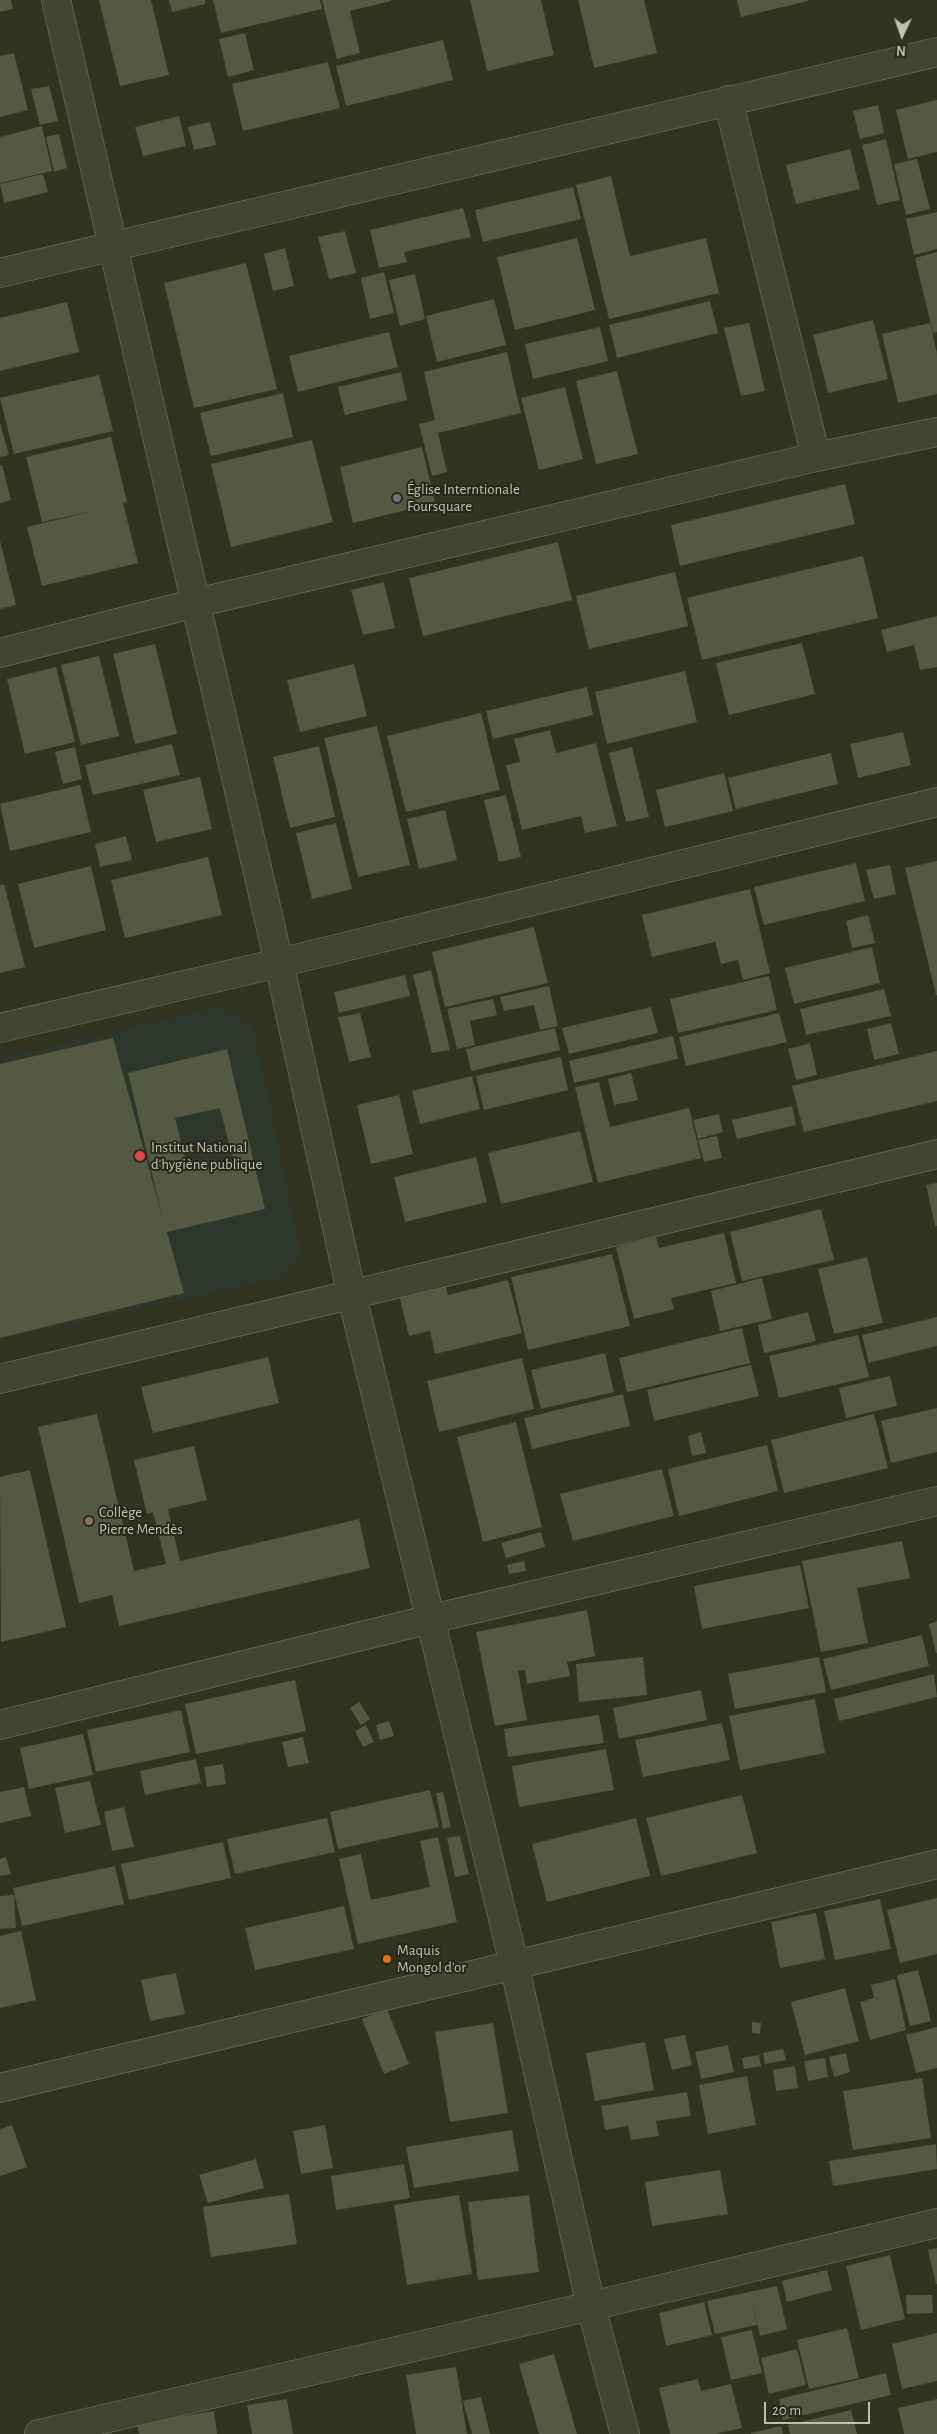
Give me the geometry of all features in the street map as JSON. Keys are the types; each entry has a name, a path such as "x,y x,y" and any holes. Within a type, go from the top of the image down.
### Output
{"street":[{"path":"56,0 279,963 352,1296 514,1964 591,2306 625,2434"},
{"path":"0,273 937,52"},
{"path":"728,100 816,457"},
{"path":"0,653 196,603 816,457 937,432"},
{"path":"0,1028 279,963 937,802"},
{"path":"0,1379 937,1154"},
{"path":"0,1725 431,1619 937,1502"},
{"path":"0,2088 937,1864"},
{"path":"39,2434 591,2306 937,2223"}],"shaded area":[{"name":"Institut National d'hygiène publique","path":"221,1006 253,1025 301,1253 284,1277 0,1340 0,1059"}],"building":[{"path":"0,0 11,0 13,9 0,12"},
{"path":"99,0 151,0 169,75 120,86"},
{"path":"169,0 205,0 205,4 172,12"},
{"path":"213,0 320,0 322,9 221,33"},
{"path":"322,0 391,1 350,11 360,53 337,59"},
{"path":"470,0 541,0 554,55 487,71"},
{"path":"578,0 644,0 657,53 594,68"},
{"path":"737,0 808,0 808,1 741,17"},
{"path":"245,33 254,70 228,77 219,39"},
{"path":"443,40 453,80 346,106 336,66"},
{"path":"14,53 28,110 0,117 0,56"},
{"path":"328,62 340,108 243,131 232,84"},
{"path":"49,86 58,121 40,125 31,89"},
{"path":"937,100 937,152 908,159 896,110"},
{"path":"878,105 884,133 860,139 853,111"},
{"path":"179,116 186,146 143,156 135,127"},
{"path":"210,122 216,145 194,150 188,127"},
{"path":"42,126 52,171 0,183 0,137"},
{"path":"59,134 67,168 54,172 46,137"},
{"path":"886,139 900,200 877,205 862,145"},
{"path":"850,149 860,189 796,204 786,165"},
{"path":"917,159 930,209 906,215 894,164"},
{"path":"43,174 48,192 4,203 0,184"},
{"path":"611,176 630,256 706,238 719,293 609,319 576,185"},
{"path":"573,187 581,219 483,242 475,210"},
{"path":"463,208 471,237 404,252 407,262 379,268 370,230"},
{"path":"937,212 937,249 914,255 906,219"},
{"path":"345,231 356,273 329,279 318,237"},
{"path":"577,238 595,310 515,330 497,257"},
{"path":"285,248 294,286 273,291 264,254"},
{"path":"937,252 937,332 933,333 915,258"},
{"path":"246,263 277,389 194,408 164,283"},
{"path":"384,272 394,313 370,319 361,278"},
{"path":"415,274 425,319 400,326 389,280"},
{"path":"494,299 506,345 437,362 426,316"},
{"path":"710,301 718,333 617,358 609,325"},
{"path":"67,302 79,352 0,371 0,318"},
{"path":"873,320 888,379 828,393 813,335"},
{"path":"749,323 765,391 741,396 724,328"},
{"path":"930,323 937,353 937,394 898,403 882,334"},
{"path":"600,327 608,361 533,379 525,344"},
{"path":"389,332 398,367 298,392 289,356"},
{"path":"507,352 521,413 438,433 447,472 432,476 419,424 435,420 424,372"},
{"path":"617,371 638,454 596,464 576,381"},
{"path":"401,372 407,400 345,415 338,387"},
{"path":"99,375 113,431 14,454 0,398"},
{"path":"565,387 583,459 539,470 521,398"},
{"path":"283,393 293,437 211,456 200,413"},
{"path":"0,423 9,455 0,457"},
{"path":"111,437 127,502 123,503 138,563 42,586 27,527 94,511 42,522 26,457"},
{"path":"312,440 333,522 231,547 211,464"},
{"path":"422,447 435,503 353,523 340,467"},
{"path":"2,465 11,500 0,503 0,466"},
{"path":"845,484 855,524 680,566 671,525"},
{"path":"0,541 16,605 0,609"},
{"path":"558,542 572,600 423,636 409,578"},
{"path":"863,556 878,618 702,660 687,598"},
{"path":"675,572 688,626 589,649 576,596"},
{"path":"384,582 395,628 363,635 351,590"},
{"path":"937,616 937,667 920,670 914,645 887,652 881,630"},
{"path":"802,643 815,694 729,715 716,663"},
{"path":"155,644 177,734 135,744 113,654"},
{"path":"99,656 119,736 81,745 61,665"},
{"path":"354,664 367,716 300,732 287,680"},
{"path":"56,667 75,742 25,754 7,679"},
{"path":"685,671 697,722 607,744 595,692"},
{"path":"587,687 593,715 493,739 486,711"},
{"path":"481,713 500,790 406,812 387,736"},
{"path":"377,726 410,865 358,877 324,738"},
{"path":"550,730 556,753 596,743 617,826 585,833 581,816 522,830 506,765 520,762 514,739"},
{"path":"903,732 911,765 858,778 850,744"},
{"path":"172,744 180,775 93,795 85,765"},
{"path":"319,746 335,817 290,828 273,757"},
{"path":"75,747 82,779 63,784 55,752"},
{"path":"632,747 649,817 626,822 609,753"},
{"path":"831,753 838,784 736,809 728,778"},
{"path":"724,773 733,811 665,827 656,790"},
{"path":"200,777 212,829 156,842 143,790"},
{"path":"80,785 91,832 10,851 0,804"},
{"path":"506,795 521,857 499,862 484,800"},
{"path":"445,810 457,860 419,869 407,819"},
{"path":"336,823 352,889 312,899 296,833"},
{"path":"126,836 132,860 100,867 95,844"},
{"path":"208,857 222,915 125,938 111,880"},
{"path":"937,861 937,995 936,995 905,868"},
{"path":"856,863 865,901 764,925 754,887"},
{"path":"890,865 896,894 874,899 866,870"},
{"path":"91,866 106,930 34,948 18,884"},
{"path":"4,884 25,967 0,973 0,885"},
{"path":"750,889 770,973 743,980 738,960 721,964 715,942 652,957 642,915"},
{"path":"868,915 875,943 852,948 846,921"},
{"path":"534,927 548,983 445,1007 432,952"},
{"path":"872,947 880,983 794,1004 785,968"},
{"path":"431,970 450,1050 432,1053 413,975"},
{"path":"405,975 410,996 339,1013 334,992"},
{"path":"769,976 777,1010 678,1033 670,999"},
{"path":"549,986 558,1026 540,1030 534,1005 504,1011 500,997"},
{"path":"884,989 891,1016 806,1035 800,1009"},
{"path":"493,999 497,1015 470,1021 475,1045 457,1049 447,1009"},
{"path":"651,1007 658,1033 569,1054 562,1028"},
{"path":"360,1013 371,1057 349,1062 338,1017"},
{"path":"779,1013 787,1042 686,1066 679,1037"},
{"path":"891,1023 899,1054 874,1060 867,1029"},
{"path":"555,1028 560,1050 471,1071 466,1049"},
{"path":"673,1036 678,1059 574,1083 569,1061"},
{"name":"Institut National d'hygiène publique","path":"113,1038 162,1216 128,1073 227,1049 265,1209 167,1232 184,1293 0,1338 0,1064","holes":["220,1108 233,1160 188,1170 175,1118"]},
{"path":"810,1043 817,1075 796,1080 788,1049"},
{"path":"937,1051 937,1101 804,1132 792,1086"},
{"path":"561,1057 568,1090 484,1110 476,1076"},
{"path":"631,1073 638,1100 614,1105 608,1079"},
{"path":"472,1076 480,1109 420,1124 412,1091"},
{"path":"599,1082 610,1127 689,1108 701,1158 598,1183 575,1087"},
{"path":"399,1095 413,1154 371,1164 357,1105"},
{"path":"792,1106 796,1125 737,1139 732,1120"},
{"path":"719,1114 723,1132 698,1139 693,1120"},
{"path":"580,1131 593,1182 501,1204 488,1153"},
{"path":"717,1136 722,1158 704,1162 698,1140"},
{"path":"476,1157 487,1202 405,1222 394,1177"},
{"path":"937,1183 937,1226 935,1226 926,1185"},
{"path":"821,1209 834,1260 742,1281 730,1232"},
{"path":"724,1233 736,1283 671,1298 674,1309 634,1319 616,1247 656,1237 659,1248"},
{"path":"612,1254 630,1326 528,1350 511,1277"},
{"path":"867,1257 883,1323 834,1334 818,1269"},
{"path":"443,1276 448,1295 508,1280 522,1333 435,1354 430,1331 409,1336 397,1287"},
{"path":"762,1278 772,1319 720,1331 711,1291"},
{"path":"808,1312 816,1341 764,1353 758,1325"},
{"path":"937,1317 937,1346 869,1363 862,1335"},
{"path":"742,1328 750,1363 627,1392 619,1358"},
{"path":"858,1335 869,1377 779,1398 769,1356"},
{"path":"605,1353 614,1392 541,1409 531,1370"},
{"path":"268,1357 279,1403 153,1433 141,1387"},
{"path":"522,1358 534,1409 439,1432 427,1381"},
{"path":"751,1365 759,1396 654,1421 647,1390"},
{"path":"890,1376 897,1406 846,1418 839,1388"},
{"path":"623,1394 630,1426 532,1449 524,1418"},
{"path":"937,1408 937,1452 891,1463 881,1421"},
{"path":"97,1414 134,1571 166,1564 153,1512 147,1514 134,1460 194,1446 207,1500 168,1509 180,1561 359,1519 370,1568 119,1626 112,1595 79,1603 38,1427"},
{"path":"874,1414 888,1468 784,1493 771,1440"},
{"path":"516,1422 542,1527 483,1542 457,1437"},
{"path":"701,1432 706,1453 692,1456 688,1436"},
{"path":"767,1445 778,1491 679,1516 668,1469"},
{"path":"662,1469 674,1516 573,1541 560,1494"},
{"path":"30,1470 66,1627 1,1642 0,1477"},
{"path":"541,1532 545,1547 506,1558 501,1543"},
{"path":"902,1541 910,1578 857,1588 868,1643 821,1652 802,1561"},
{"path":"524,1561 526,1571 509,1574 507,1565"},
{"path":"800,1565 809,1608 702,1629 694,1586"},
{"path":"587,1610 595,1656 567,1662 570,1676 527,1684 525,1670 518,1671 527,1720 495,1726 476,1632"},
{"path":"937,1621 937,1653 936,1653 929,1624"},
{"path":"922,1635 929,1666 831,1690 823,1659"},
{"path":"643,1657 647,1695 579,1702 576,1664"},
{"path":"819,1657 826,1692 735,1709 728,1674"},
{"path":"934,1674 937,1697 839,1721 834,1699"},
{"path":"295,1680 306,1731 196,1754 185,1704"},
{"path":"701,1690 707,1720 619,1739 613,1708"},
{"path":"815,1699 825,1753 740,1770 729,1716"},
{"path":"359,1702 370,1719 361,1725 350,1708"},
{"path":"181,1710 190,1752 96,1772 87,1730"},
{"path":"599,1715 604,1743 508,1757 504,1729"},
{"path":"389,1721 394,1736 380,1740 376,1725"},
{"path":"722,1723 730,1760 643,1777 635,1740"},
{"path":"366,1725 374,1742 363,1747 355,1731"},
{"path":"83,1734 93,1775 29,1789 20,1748"},
{"path":"303,1737 309,1763 288,1767 282,1742"},
{"path":"606,1749 614,1790 519,1807 512,1766"},
{"path":"196,1759 201,1783 145,1795 140,1771"},
{"path":"223,1764 226,1784 207,1787 204,1767"},
{"path":"90,1781 101,1825 65,1833 55,1788"},
{"path":"24,1787 31,1816 0,1823 0,1792"},
{"path":"430,1790 439,1827 338,1849 330,1812"},
{"path":"443,1792 451,1827 443,1829 436,1793"},
{"path":"742,1795 757,1853 661,1876 646,1818"},
{"path":"124,1807 134,1847 112,1851 104,1812"},
{"path":"327,1818 335,1852 235,1874 227,1839"},
{"path":"636,1818 650,1876 547,1902 532,1844"},
{"path":"460,1836 469,1874 455,1877 447,1838"},
{"path":"438,1837 457,1922 358,1944 339,1859 361,1854 371,1900 430,1887 420,1841"},
{"path":"223,1842 231,1878 129,1900 121,1864"},
{"path":"6,1857 11,1874 0,1876 0,1859"},
{"path":"115,1866 124,1904 22,1926 13,1888"},
{"path":"14,1895 16,1928 0,1929 0,1896"},
{"path":"937,1898 937,1954 900,1963 887,1910"},
{"path":"880,1899 891,1949 835,1960 824,1911"},
{"path":"344,1906 354,1949 255,1970 245,1928"},
{"path":"816,1913 825,1959 780,1968 771,1922"},
{"path":"21,1931 36,2000 0,2008 0,1936"},
{"path":"918,1970 931,2021 910,2026 897,1975"},
{"path":"176,1973 185,2014 150,2021 141,1980"},
{"path":"895,1979 906,2030 870,2040 860,2002 874,1998 871,1985"},
{"path":"845,1988 859,2041 805,2055 791,2002"},
{"path":"387,2009 409,2064 384,2074 362,2019"},
{"path":"752,2022 761,2023 760,2034 752,2033"},
{"path":"493,2023 508,2113 450,2122 435,2032"},
{"path":"937,2027 937,2068 916,2073 906,2035"},
{"path":"685,2035 692,2065 672,2070 664,2039"},
{"path":"645,2042 654,2090 595,2101 586,2053"},
{"path":"728,2045 734,2072 701,2079 695,2052"},
{"path":"783,2049 786,2060 765,2064 763,2053"},
{"path":"846,2053 850,2072 834,2077 829,2057"},
{"path":"759,2055 761,2066 744,2069 742,2058"},
{"path":"825,2058 828,2077 808,2081 804,2061"},
{"path":"795,2066 798,2088 776,2091 773,2070"},
{"path":"747,2076 756,2125 708,2134 699,2085"},
{"path":"922,2078 931,2138 853,2150 843,2091"},
{"path":"687,2092 691,2116 656,2121 659,2136 631,2140 628,2126 605,2130 601,2106"},
{"path":"12,2125 27,2167 0,2176 0,2129"},
{"path":"325,2125 333,2168 301,2174 293,2131"},
{"path":"512,2130 519,2171 414,2188 406,2147"},
{"path":"936,2144 937,2169 833,2186 829,2161"},
{"path":"256,2159 264,2188 208,2203 199,2175"},
{"path":"404,2164 410,2198 336,2210 331,2176"},
{"path":"720,2170 728,2214 652,2226 645,2182"},
{"path":"289,2194 297,2244 211,2257 203,2207"},
{"path":"459,2195 472,2274 407,2285 394,2205"},
{"path":"529,2195 539,2272 478,2280 468,2202"},
{"path":"937,2248 937,2284 936,2284 928,2250"},
{"path":"890,2255 905,2319 861,2330 846,2266"},
{"path":"827,2270 832,2290 787,2302 782,2281"},
{"path":"777,2286 787,2329 760,2336 751,2296 757,2325 715,2334 707,2301"},
{"path":"906,2295 932,2295 933,2313 907,2314"},
{"path":"704,2302 712,2335 666,2346 659,2313"},
{"path":"847,2328 859,2378 809,2389 797,2340"},
{"path":"752,2330 762,2373 731,2380 721,2337"},
{"path":"937,2333 937,2381 902,2389 892,2344"},
{"path":"797,2349 806,2385 769,2394 761,2358"},
{"path":"554,2354 577,2434 539,2434 519,2364"},
{"path":"456,2367 467,2434 416,2434 406,2375"},
{"path":"886,2373 891,2395 783,2420 779,2399"},
{"path":"698,2379 701,2391 731,2384 742,2428 715,2434 670,2434 659,2388"},
{"path":"481,2397 490,2434 472,2434 463,2401"},
{"path":"287,2399 293,2434 252,2434 247,2405"},
{"path":"937,2399 937,2434 904,2434 898,2408"},
{"path":"851,2410 857,2434 790,2434 788,2425"},
{"path":"214,2411 217,2434 139,2434 137,2424"},
{"path":"781,2426 783,2434 751,2434 751,2433"}],"place":[{"name":"Église Interntionale Foursquare","path":"397,498"},
{"name":"Institut National d'hygiène publique","path":"140,1156"},
{"name":"Collège Pierre Mendès","path":"89,1521"},
{"name":"Maquis Mongol d'or","path":"387,1959"}]}
